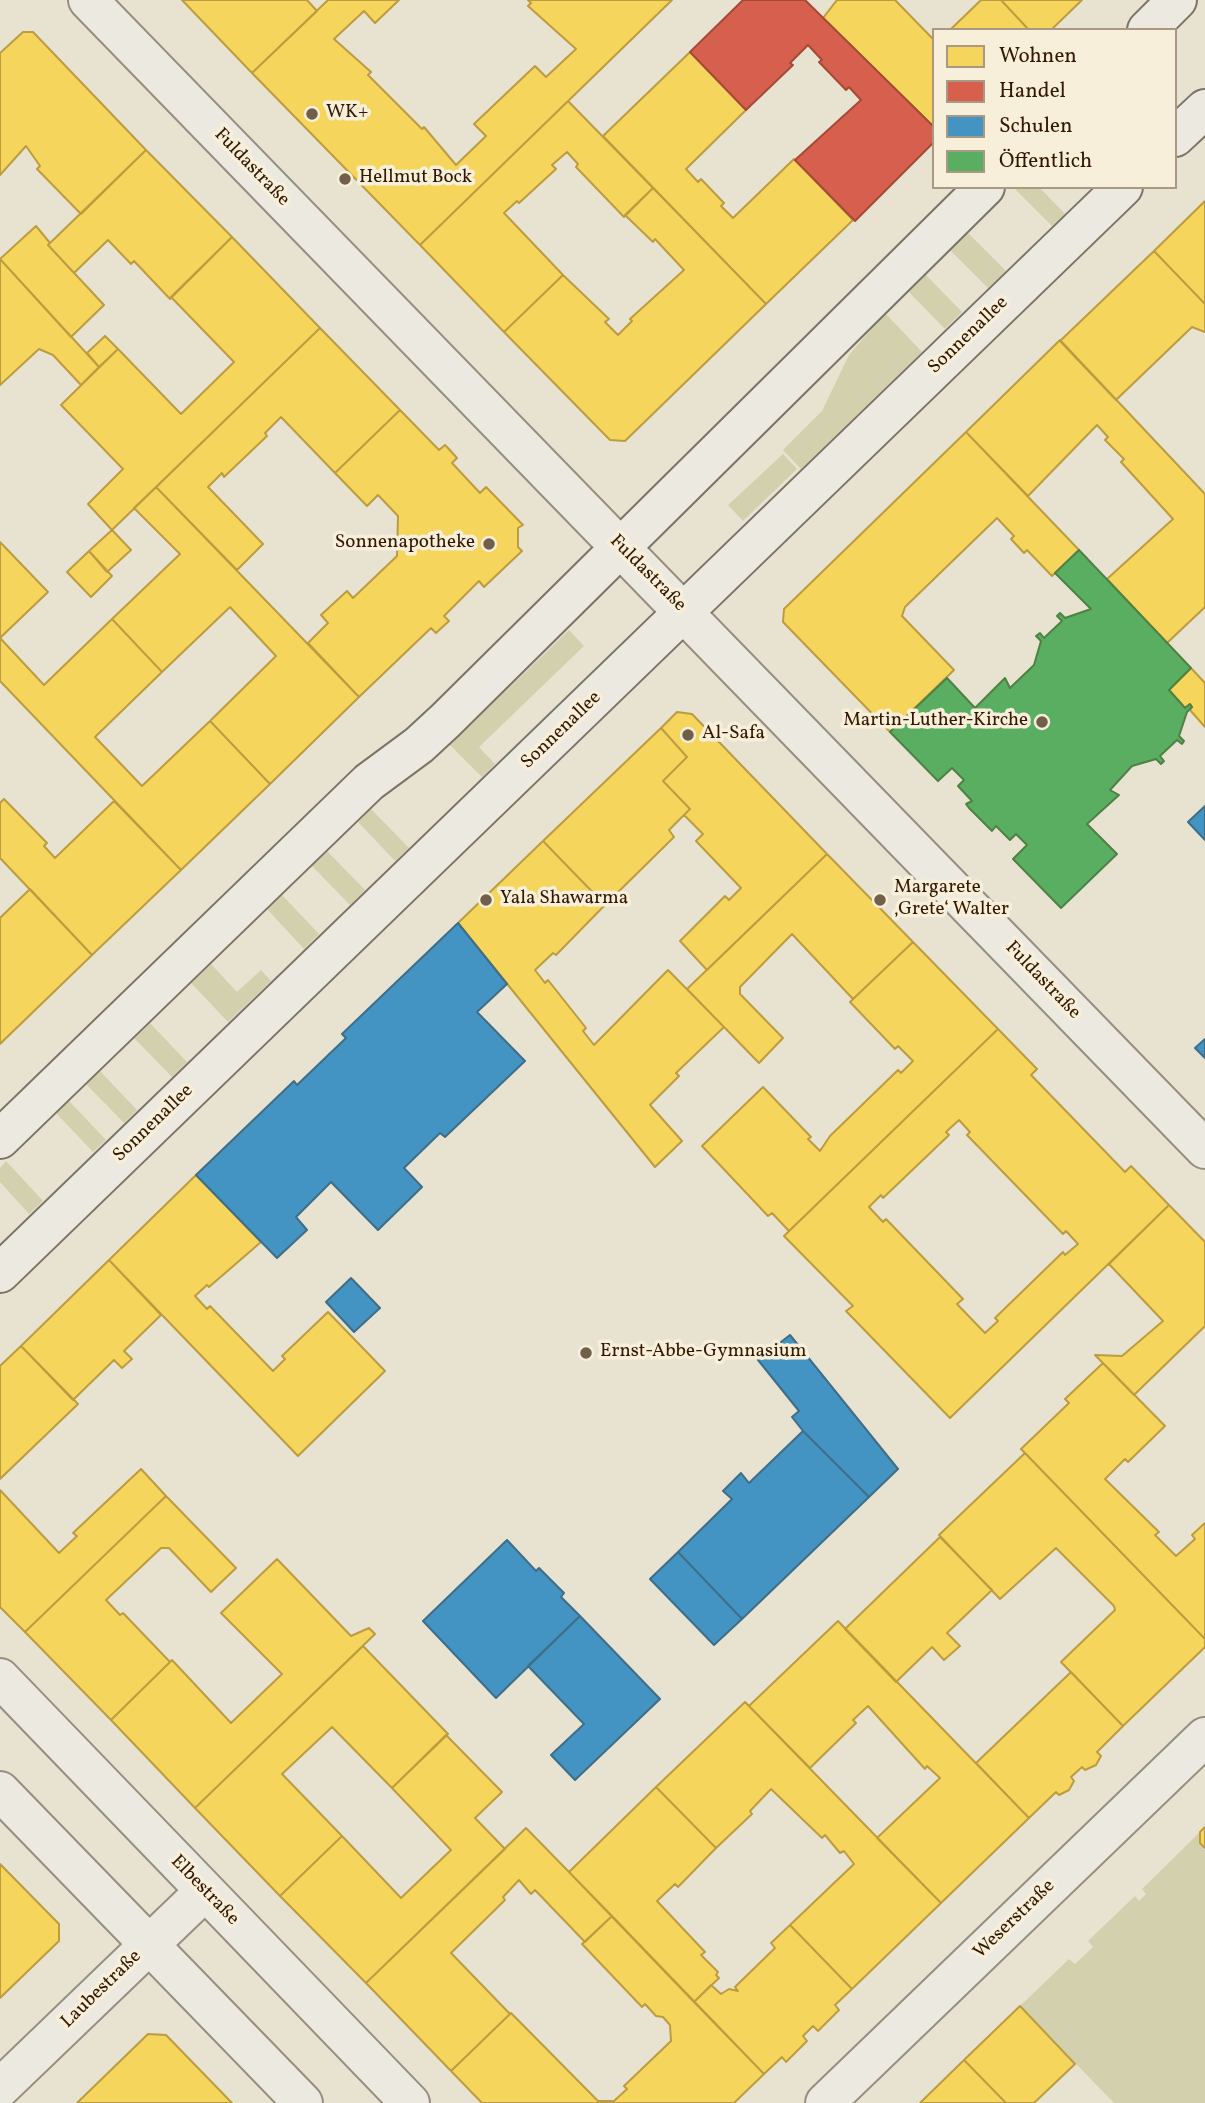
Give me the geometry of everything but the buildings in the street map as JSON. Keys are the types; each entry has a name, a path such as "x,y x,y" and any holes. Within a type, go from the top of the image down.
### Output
{"street":[{"name":"Fuldastraße","path":"88,0 1205,1149"},
{"path":"1149,28 1177,0"},
{"path":"1177,135 1205,108"},
{"path":"0,1139 369,782 419,745 445,721 983,189"},
{"name":"Sonnenallee","path":"0,1273 1121,189"},
{"name":"Elbestraße","path":"0,1678 410,2103"},
{"name":"Weserstraße","path":"825,2103 1205,1737"},
{"path":"0,1791 303,2103"},
{"name":"Laubestraße","path":"0,2088 205,1891"}],"shaded area":[{"path":"1015,189 1041,189 1065,214 1052,226"},
{"path":"968,233 1006,271 988,288 950,250"},
{"path":"925,274 962,312 945,329 908,291"},
{"path":"885,313 922,352 801,469 783,450 822,411 849,355"},
{"path":"783,454 797,469 743,521 728,505"},
{"path":"569,630 584,646 479,747 495,764 482,777 450,745"},
{"path":"371,809 409,848 395,861 358,822"},
{"path":"327,851 365,890 350,905 312,866"},
{"path":"282,895 319,934 304,949 267,909"},
{"path":"211,964 237,992 261,970 271,981 228,1022 191,983"},
{"path":"150,1023 187,1062 172,1077 134,1038"},
{"path":"100,1071 137,1110 124,1123 86,1084"},
{"path":"69,1101 106,1140 93,1152 56,1113"},
{"path":"6,1161 43,1201 29,1214 0,1182 0,1168"},
{"path":"1200,1832 1200,1842 1205,1848 1205,2103 1114,2103 1020,2006 1069,1959 1075,1964 1093,1947 1088,1941 1135,1896 1139,1901 1146,1894 1142,1889"}],"place":[{"name":"WK+","path":"312,114"},
{"name":"Hellmut Bock","path":"345,179"},
{"name":"Sonnenapotheke","path":"489,544"},
{"name":"Martin-Luther-Kirche","path":"1042,722"},
{"name":"Al-Safa","path":"688,735"},
{"name":"Yala Shawarma","path":"486,900"},
{"name":"Margarete ‚Grete‘ Walter","path":"880,900"},
{"name":"Ernst-Abbe-Gymnasium","path":"586,1353"}]}
